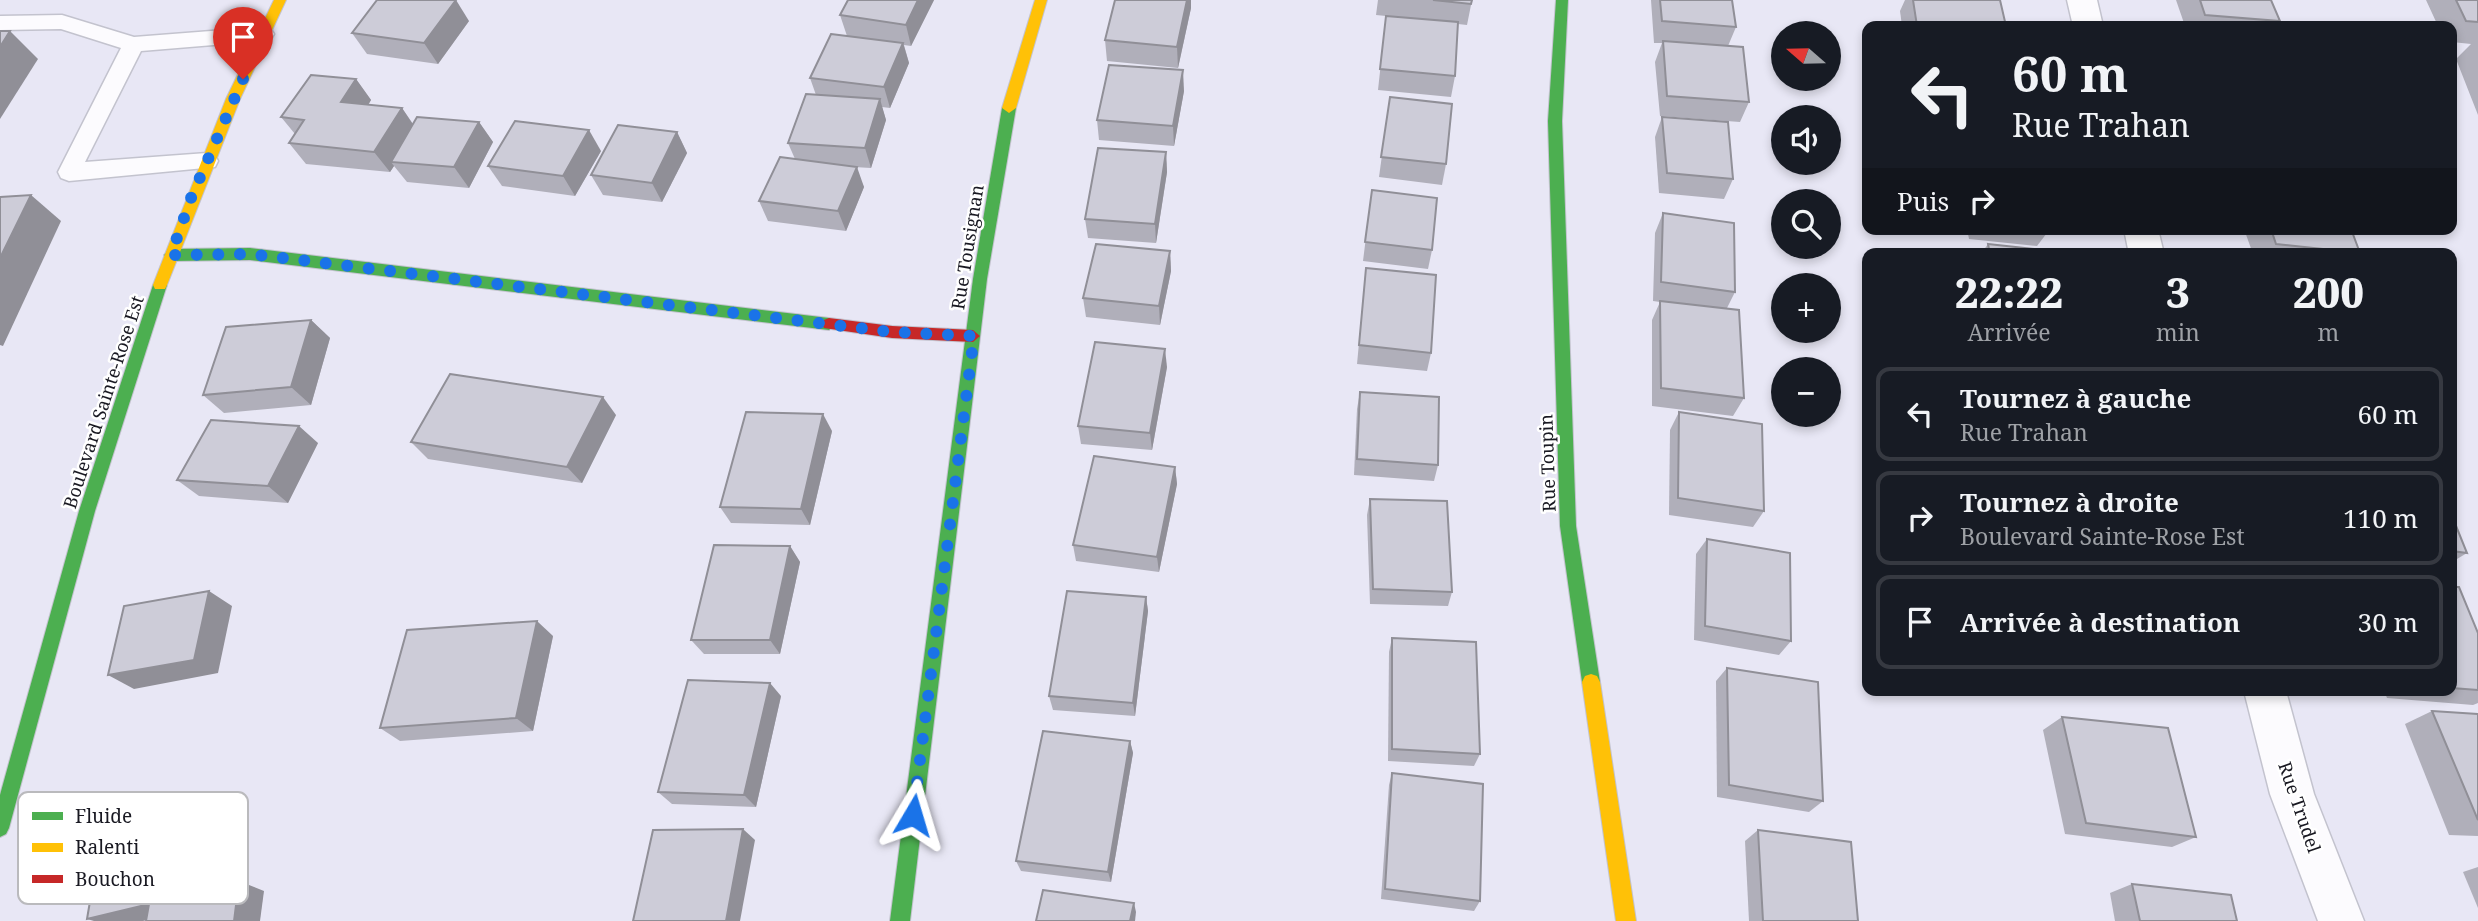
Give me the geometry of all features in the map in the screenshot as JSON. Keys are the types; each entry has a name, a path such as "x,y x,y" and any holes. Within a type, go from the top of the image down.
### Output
{"street":[{"name":"Boulevard Sainte-Rose Est","path":"0,828 99,475 171,255 207,161 280,0"},
{"name":"Rue Tousignan","path":"900,921 980,279 1010,104 1041,0"},
{"name":"Rue Toupin","path":"1562,0 1555,121 1568,526 1626,921"},
{"path":"2082,0 2087,21"},
{"path":"171,255 250,254 892,332 974,336"},
{"name":"Rue Trudel","path":"2266,696 2292,794 2342,921"}],"lane":[{"path":"0,23 62,22 134,44 264,34"},
{"path":"134,44 69,172 207,161"}],"building":[{"path":"377,0 456,0 424,43 352,33"},
{"path":"848,0 918,0 906,25 840,15"},
{"path":"1115,0 1187,0 1177,47 1105,40"},
{"path":"1433,0 1472,0 1471,4"},
{"path":"1660,0 1732,0 1736,27 1662,21"},
{"path":"1913,0 2000,0 2005,21 1916,21"},
{"path":"2200,0 2271,0 2280,21 2205,15"},
{"path":"2456,0 2478,0 2478,22 2466,21"},
{"path":"1386,16 1458,22 1455,76 1380,69"},
{"path":"0,31 10,31 0,47"},
{"path":"831,34 903,43 884,87 810,78"},
{"path":"1663,41 1743,47 1749,102 1667,96"},
{"path":"1109,65 1183,70 1173,126 1097,120"},
{"path":"311,75 356,79 341,102 402,108 374,152 289,143 304,120 281,117"},
{"path":"806,94 880,99 865,148 788,143"},
{"path":"1390,97 1452,104 1446,164 1381,157"},
{"path":"417,117 479,122 454,167 391,162"},
{"path":"1662,117 1728,122 1733,179 1667,173"},
{"path":"515,121 589,130 563,176 488,166"},
{"path":"618,125 677,132 652,183 591,175"},
{"path":"1098,148 1166,152 1155,224 1085,219"},
{"path":"780,157 857,167 838,211 759,201"},
{"path":"1372,190 1437,198 1432,250 1365,242"},
{"path":"31,195 0,258 0,197"},
{"path":"1663,213 1734,223 1735,292 1661,282"},
{"path":"2273,235 2353,235 2358,248 2313,248 2276,244"},
{"path":"1096,244 1170,251 1159,306 1083,298"},
{"path":"1988,244 2024,248 1989,248"},
{"path":"1366,268 1436,275 1431,353 1359,345"},
{"path":"1660,301 1739,310 1744,398 1661,388"},
{"path":"311,320 291,387 203,395 226,327"},
{"path":"1095,342 1165,349 1150,433 1078,426"},
{"path":"450,374 603,397 567,467 411,442"},
{"path":"1360,392 1439,397 1438,465 1357,459"},
{"path":"746,412 823,414 801,509 720,507"},
{"path":"1679,412 1762,424 1764,511 1678,498"},
{"path":"211,420 299,426 268,486 177,480"},
{"path":"1094,456 1175,467 1157,557 1073,545"},
{"path":"1370,499 1447,501 1452,592 1373,589"},
{"path":"2457,528 2467,553 2457,552"},
{"path":"1707,539 1790,553 1791,641 1705,626"},
{"path":"714,545 790,546 770,640 691,640"},
{"path":"2457,587 2478,633 2478,690 2457,688"},
{"path":"209,591 194,660 108,675 124,606"},
{"path":"1067,591 1146,597 1133,703 1049,696"},
{"path":"537,621 516,718 380,728 407,630"},
{"path":"1392,638 1476,642 1480,754 1392,749"},
{"path":"1727,668 1818,682 1823,801 1729,785"},
{"path":"688,680 770,683 744,795 658,792"},
{"path":"2432,711 2478,714 2478,820"},
{"path":"2062,717 2168,728 2196,837 2086,823"},
{"path":"1043,731 1130,741 1108,872 1016,861"},
{"path":"1392,773 1483,784 1480,901 1385,889"},
{"path":"743,829 726,921 633,921 653,830"},
{"path":"1758,830 1851,842 1858,921 1763,921"},
{"path":"2132,884 2231,895 2237,921 2140,921"},
{"path":"1043,890 1134,903 1130,921 1036,921"},
{"path":"90,904 149,904 87,919"},
{"path":"149,904 236,904 234,921 146,921"}],"traffic: fast":[{"path":"1562,0 1555,121 1568,526 1591,682"},
{"path":"900,921 980,279 1009,108"},
{"path":"171,255 250,254 829,324"},
{"path":"0,828 87,511 160,285"}],"traffic: slow":[{"path":"160,285 233,99 280,0"},
{"path":"1009,108 1041,0"},
{"path":"1591,682 1626,921"}],"traffic: jam":[{"path":"829,324 892,332 973,336"}],"route":[{"path":"243,79 191,198 171,255 250,254 892,332 974,336 913,815"}]}
